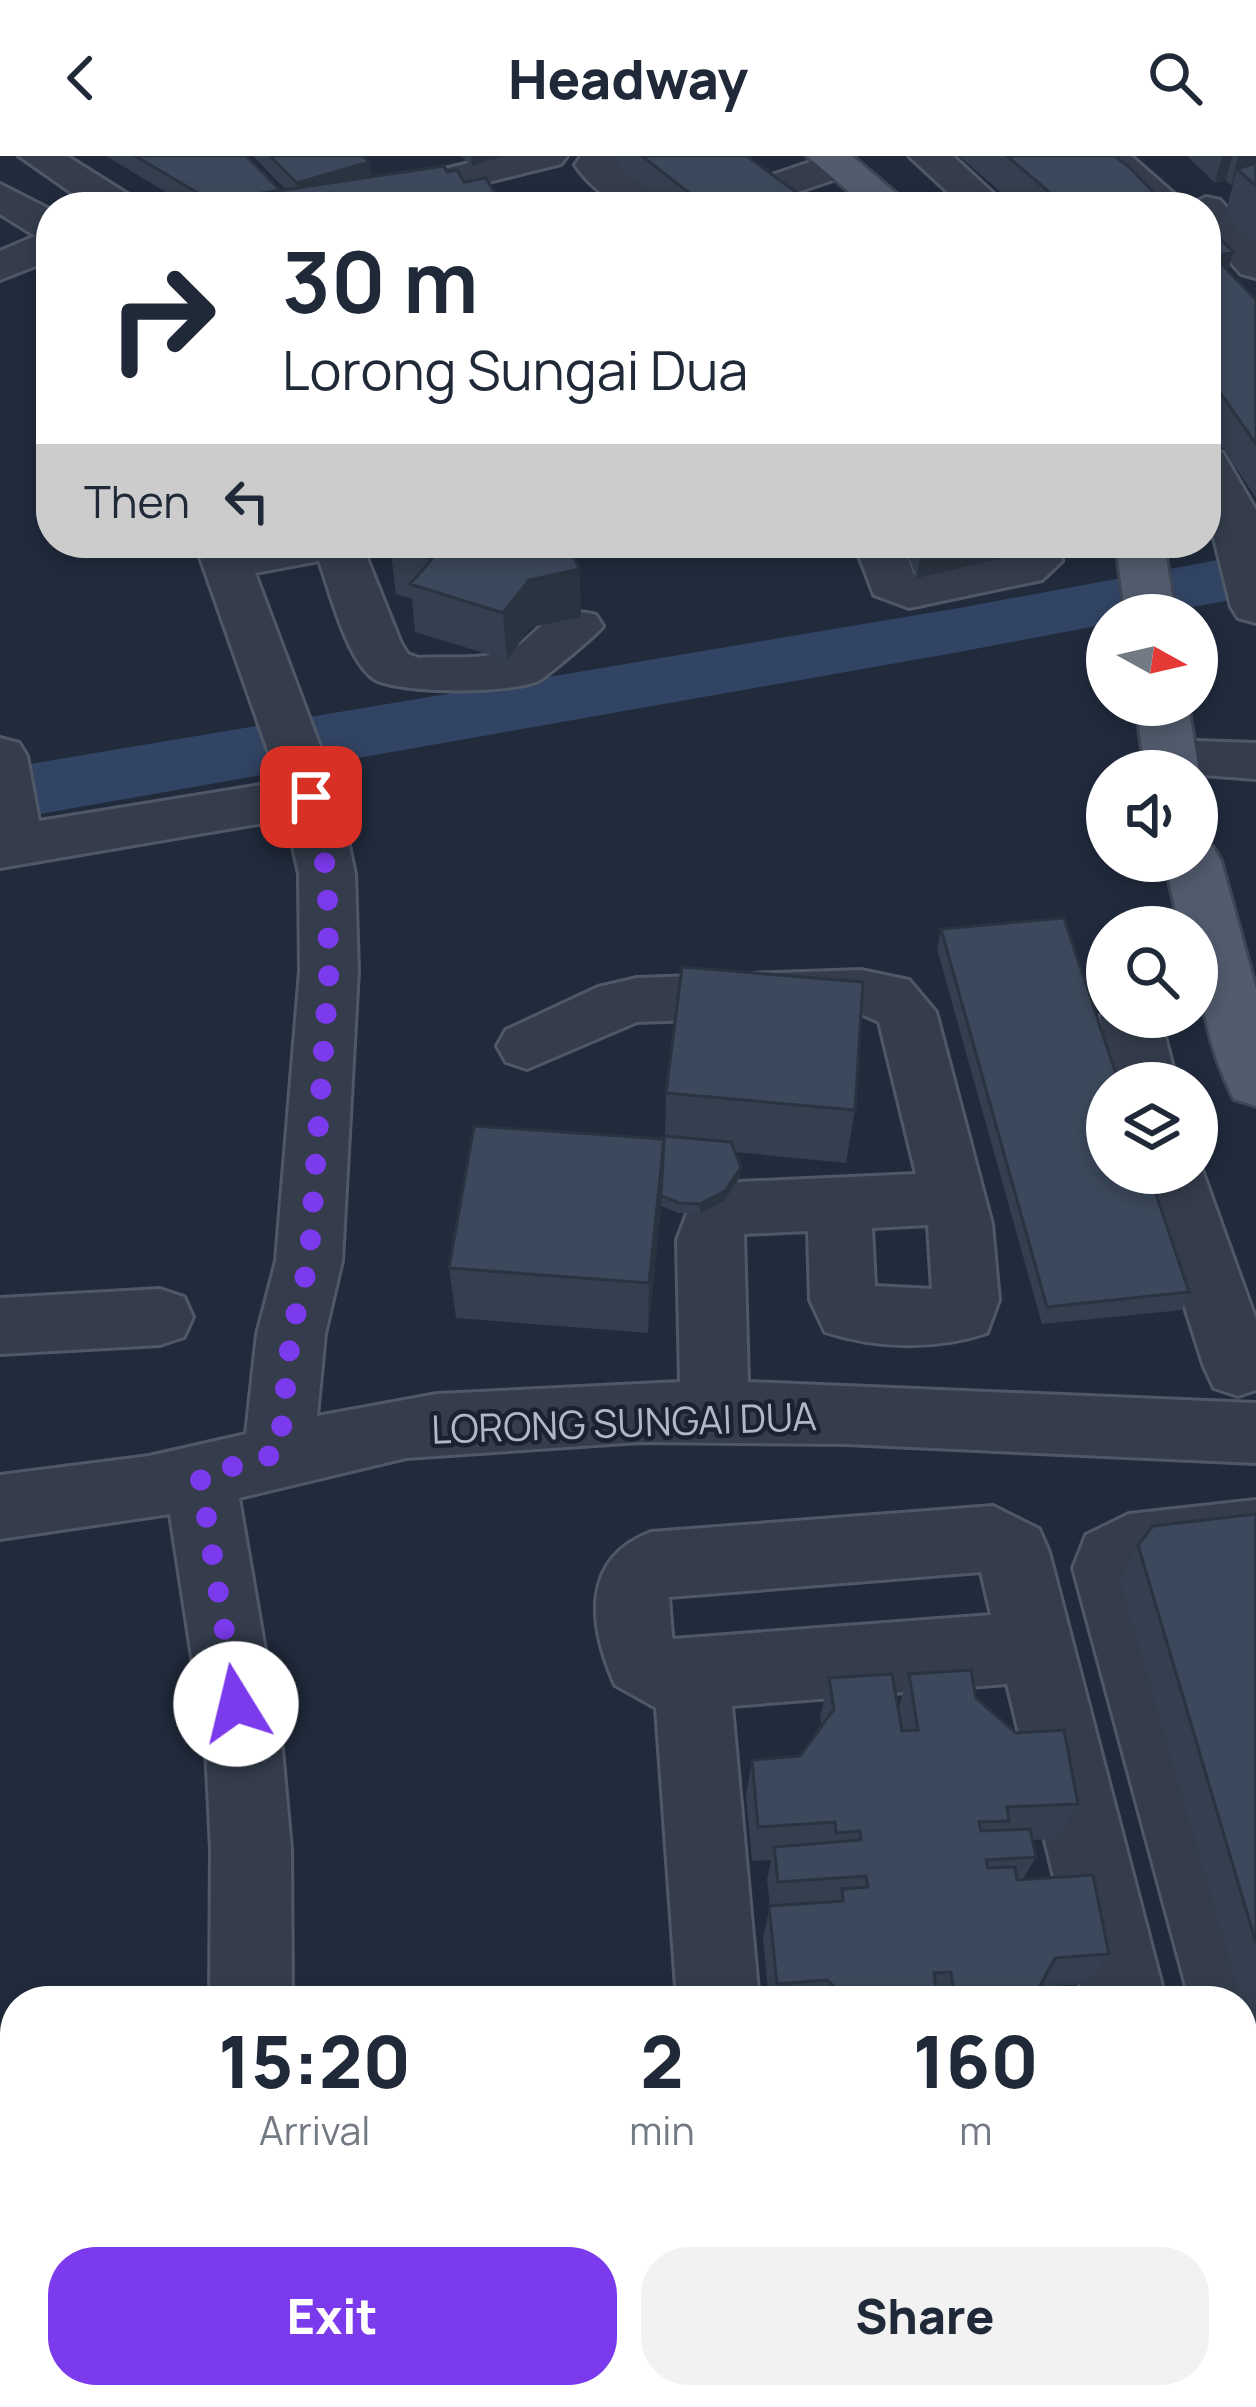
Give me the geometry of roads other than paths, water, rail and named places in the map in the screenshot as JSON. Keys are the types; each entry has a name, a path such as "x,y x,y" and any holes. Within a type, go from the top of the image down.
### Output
{"main road":[{"path":"842,167 873,192"},
{"path":"1218,981 1256,1082"}],"street":[{"path":"39,156 96,192"},
{"path":"369,192 417,169 548,156"},
{"path":"614,156 596,165 629,192"},
{"path":"772,187 842,167 920,156"},
{"path":"929,156 971,192"},
{"path":"1106,156 1150,192"},
{"path":"1161,156 1199,192"},
{"path":"0,196 36,219"},
{"path":"1221,230 1256,266"},
{"path":"0,267 36,251"},
{"path":"1221,263 1256,299"},
{"path":"1221,500 1242,551"},
{"path":"224,558 301,764 327,874 329,971 309,1261 291,1334 304,1448"},
{"path":"341,558 376,646 390,666 415,675 522,668 552,640 578,626"},
{"path":"883,558 892,584 909,592 1025,569 1037,558"},
{"path":"1218,763 1256,761"},
{"path":"6,806 214,809 301,764"},
{"path":"527,1046 619,1003 637,1000 861,992 888,996 906,1012 954,1198 965,1308 948,1318 849,1312 843,1300 839,1203"},
{"path":"1181,1194 1238,1367"},
{"path":"715,1412 710,1240 716,1218 737,1208 954,1198"},
{"path":"0,1326 160,1317"},
{"name":"LORONG SUNGAI DUA","path":"0,1507 96,1498 304,1448 457,1423 715,1412 1256,1432"},
{"path":"200,1476 244,1749 251,1849 251,1986"},
{"path":"1227,1986 1109,1568 1112,1558 1129,1547 1256,1532"},
{"path":"1035,1647 659,1675 640,1660 632,1594 634,1581 651,1564 994,1540 1013,1552 1121,1986"},
{"path":"691,1673 717,1986"}],"waterway":[{"path":"0,795 959,630 1256,574"}]}
